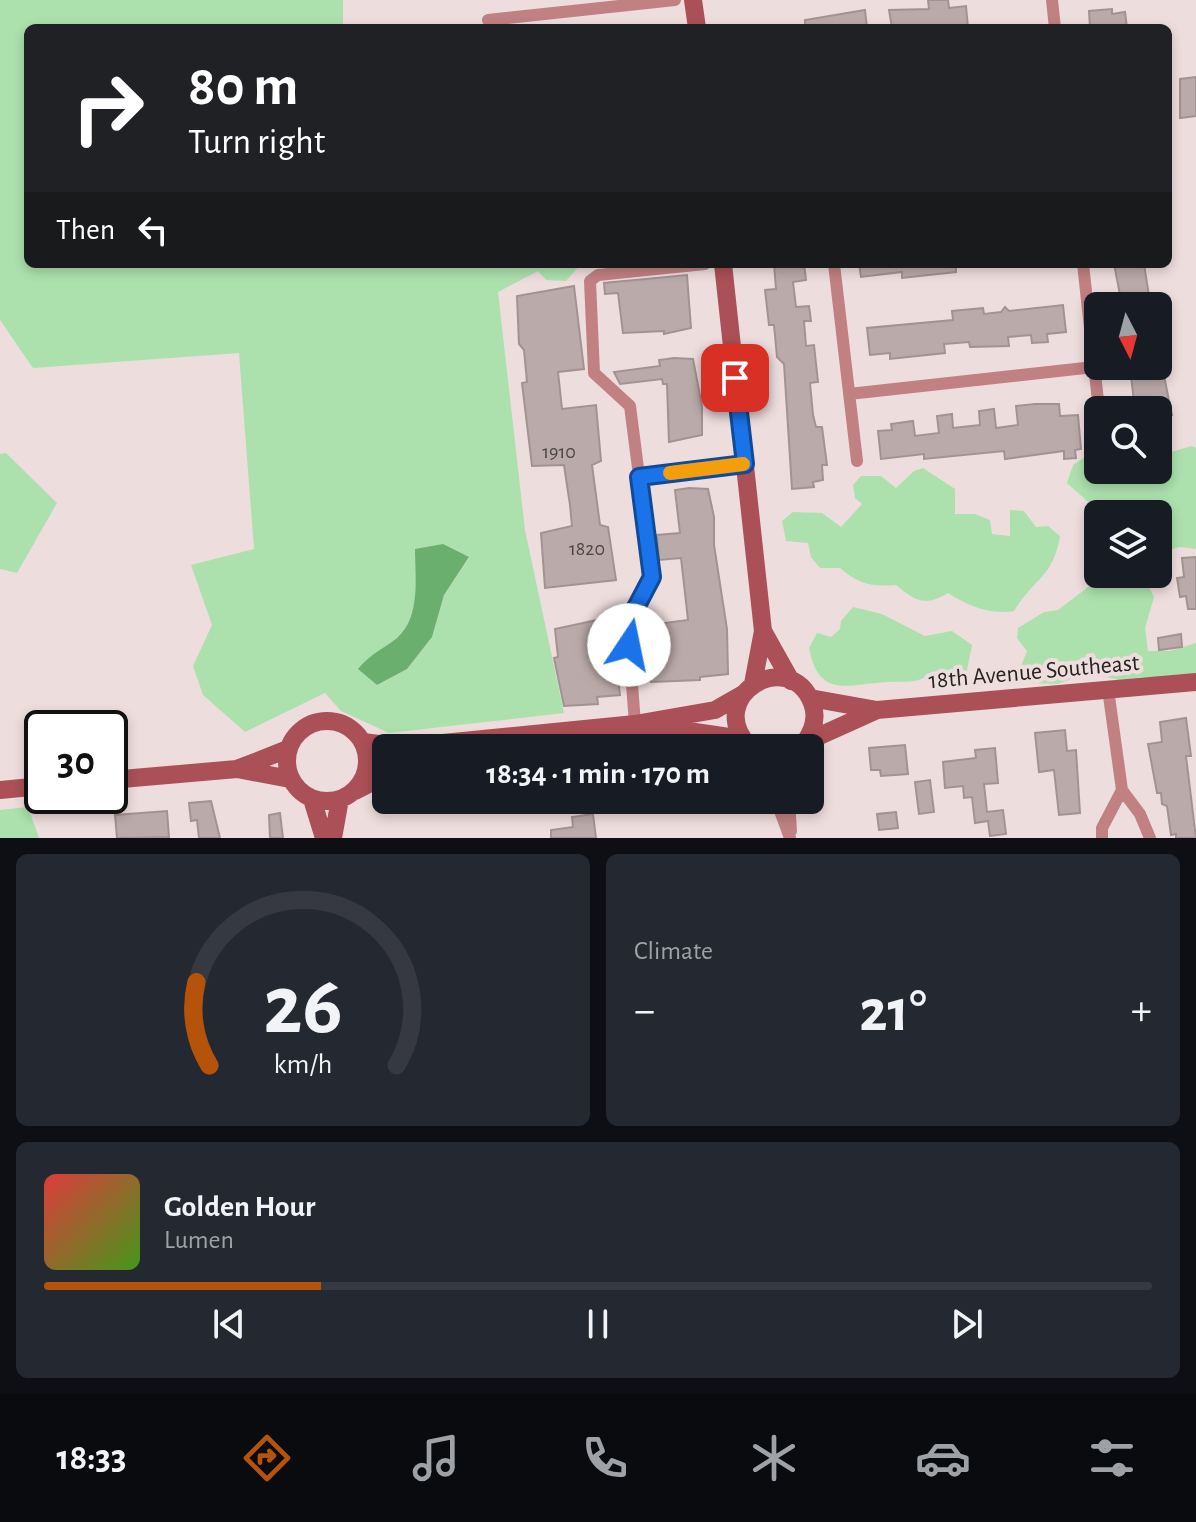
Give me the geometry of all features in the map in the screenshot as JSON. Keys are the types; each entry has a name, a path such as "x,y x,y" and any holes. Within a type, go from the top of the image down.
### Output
{"street":[{"path":"488,20 675,0"},
{"path":"693,0 696,24"},
{"path":"1052,0 1055,24"},
{"path":"635,724 629,645 632,615 652,577 630,406 594,373 590,281 598,275 666,268"},
{"path":"723,268 763,631 748,689 736,716 743,734"},
{"path":"834,268 857,461"},
{"path":"1083,268 1086,292"},
{"path":"849,394 1084,368"},
{"path":"639,477 745,464"},
{"path":"763,631 791,681 810,698 815,721 808,734"},
{"path":"363,742 395,746 443,743 635,724 715,710 766,678 791,681"},
{"name":"18th Avenue Southeast","path":"810,698 877,710 1196,682"},
{"path":"1108,689 1122,790 1140,814 1150,838"},
{"name":"18th Avenue Southeast","path":"824,735 877,710"},
{"path":"290,779 286,764 288,749 295,735 308,725 323,720 339,722 353,730 363,742 366,769 346,796 333,838"},
{"path":"674,734 703,734"},
{"path":"237,769 288,749"},
{"path":"128,778 237,769 290,779 312,799 324,838"},
{"path":"312,799 346,796 372,782"},
{"path":"0,790 24,788"},
{"path":"1102,838 1102,828 1122,790"},
{"path":"782,814 791,838"},
{"path":"790,814 791,838"}],"shaded area":[{"path":"0,0 343,0 343,24 24,24 24,268 577,268 566,281 546,280 538,271 498,292 525,530 564,713 389,733 341,711 325,693 245,732 203,695 193,666 212,625 191,565 254,549 239,353 33,368 0,320","holes":["415,549 469,558 444,595 432,637 407,669 377,685 359,669 406,627 414,606"]},
{"path":"1191,446 1196,448 1196,549 1172,549 1172,500 1086,500 1067,483 1073,465 1084,458 1084,484 1172,484 1172,452"},
{"path":"6,453 57,503 17,573 0,569 0,454"},
{"path":"923,468 955,489 955,514 975,514 990,520 992,534 1010,536 1010,510 1024,511 1036,527 1048,526 1060,536 1053,561 1014,611 996,612 980,608 948,593 933,600 920,600 896,585 866,583 840,568 820,568 811,557 808,543 786,541 782,521 793,512 822,513 841,527 862,504 855,498 853,485 861,476 881,476 896,488 914,471"},
{"path":"443,544 469,557 444,595 432,637 407,669 377,685 358,669 397,638 410,619 416,585 415,549"},
{"path":"1087,588 1149,588 1154,597 1145,628 1148,651 1170,651 1196,643 1196,682 1171,685 1142,677 1120,680 1087,673 1058,684 1032,683 1019,671 1027,651 1017,638 1018,628 1044,612 1058,610"},
{"path":"853,607 882,614 925,636 952,631 972,645 966,675 950,677 934,671 912,681 848,686 828,682 820,676 809,648 817,633 831,637 840,629 841,621"},
{"path":"24,807 24,814 30,814 39,838 0,838 0,810"}],"building":[{"path":"928,0 948,0 949,8 966,6 968,24 891,24 889,10 929,9"},
{"path":"1112,9 1112,14 1125,12 1126,24 1090,24 1089,11"},
{"path":"865,10 867,24 805,24 805,20"},
{"path":"1196,77 1196,116 1180,118 1180,79"},
{"path":"774,268 804,268 806,280 793,282 796,307 809,306 811,321 804,321 806,346 814,345 818,382 810,383 813,415 816,427 822,427 827,465 822,465 823,480 813,482 814,487 792,489 784,364 777,357 774,325 769,325 765,290 776,289"},
{"path":"860,268 956,268 956,272 902,278 902,272 861,277"},
{"path":"1115,268 1145,268 1148,292 1119,292"},
{"path":"687,275 691,328 664,334 664,331 623,333 618,293 605,294 604,283"},
{"path":"574,286 584,369 558,372 562,409 596,405 601,461 592,465 600,525 608,527 616,580 545,588 541,533 572,526 570,505 564,465 532,466 522,383 527,382 524,350 519,344 517,296"},
{"path":"1063,305 1066,332 1047,334 1048,342 1032,343 1031,335 1008,337 1009,346 970,347 969,342 944,344 945,353 890,359 890,353 870,355 867,328 953,320 952,311 983,308 984,314 1001,312 1005,307 1009,311"},
{"path":"693,359 702,406 702,435 669,442 667,384 663,384 662,379 620,384 614,372 660,366 659,360"},
{"path":"1132,380 1165,380 1168,396 1133,396"},
{"path":"1059,404 1060,416 1078,415 1081,449 1075,450 1076,458 1064,459 1064,451 1005,459 1004,451 924,459 924,454 881,459 878,431 892,430 891,424 913,421 915,436 939,433 937,416 952,414 953,428 980,425 979,411 994,409 996,428 1018,425 1016,406"},
{"path":"708,489 714,517 714,545 727,629 728,674 700,677 700,680 651,682 641,626 688,620 681,558 659,560 657,535 680,533 675,490"},
{"path":"1196,557 1196,609 1188,609 1186,596 1180,597 1177,578 1184,577 1182,558"},
{"path":"611,617 620,695 597,697 598,704 564,706 554,658 558,657 555,629"},
{"path":"1181,634 1182,647 1159,650 1158,638"},
{"path":"1186,718 1191,756 1186,756 1196,838 1176,838 1176,834 1171,835 1167,806 1162,804 1161,793 1157,793 1148,744 1162,742 1160,722"},
{"path":"1065,730 1067,751 1076,750 1080,813 1059,815 1054,770 1039,772 1035,733"},
{"path":"905,745 908,774 881,776 880,770 871,770 869,748"},
{"path":"995,748 998,783 984,784 987,812 1003,810 1006,834 990,836 988,821 975,823 972,797 964,798 963,786 945,788 943,762 976,758 975,750"},
{"path":"930,780 934,812 919,814 915,782"},
{"path":"211,801 220,838 199,838 197,820 191,821 189,803"},
{"path":"167,811 169,837 117,838 115,815"},
{"path":"896,812 898,828 879,830 877,814"},
{"path":"280,813 283,838 270,838 269,815"},
{"path":"593,814 596,838 551,838 551,830 573,827 572,817"}],"slow traffic":[{"path":"670,473 743,464"}],"route":[{"path":"629,645 632,615 652,577 639,477 745,464 735,378"}]}
